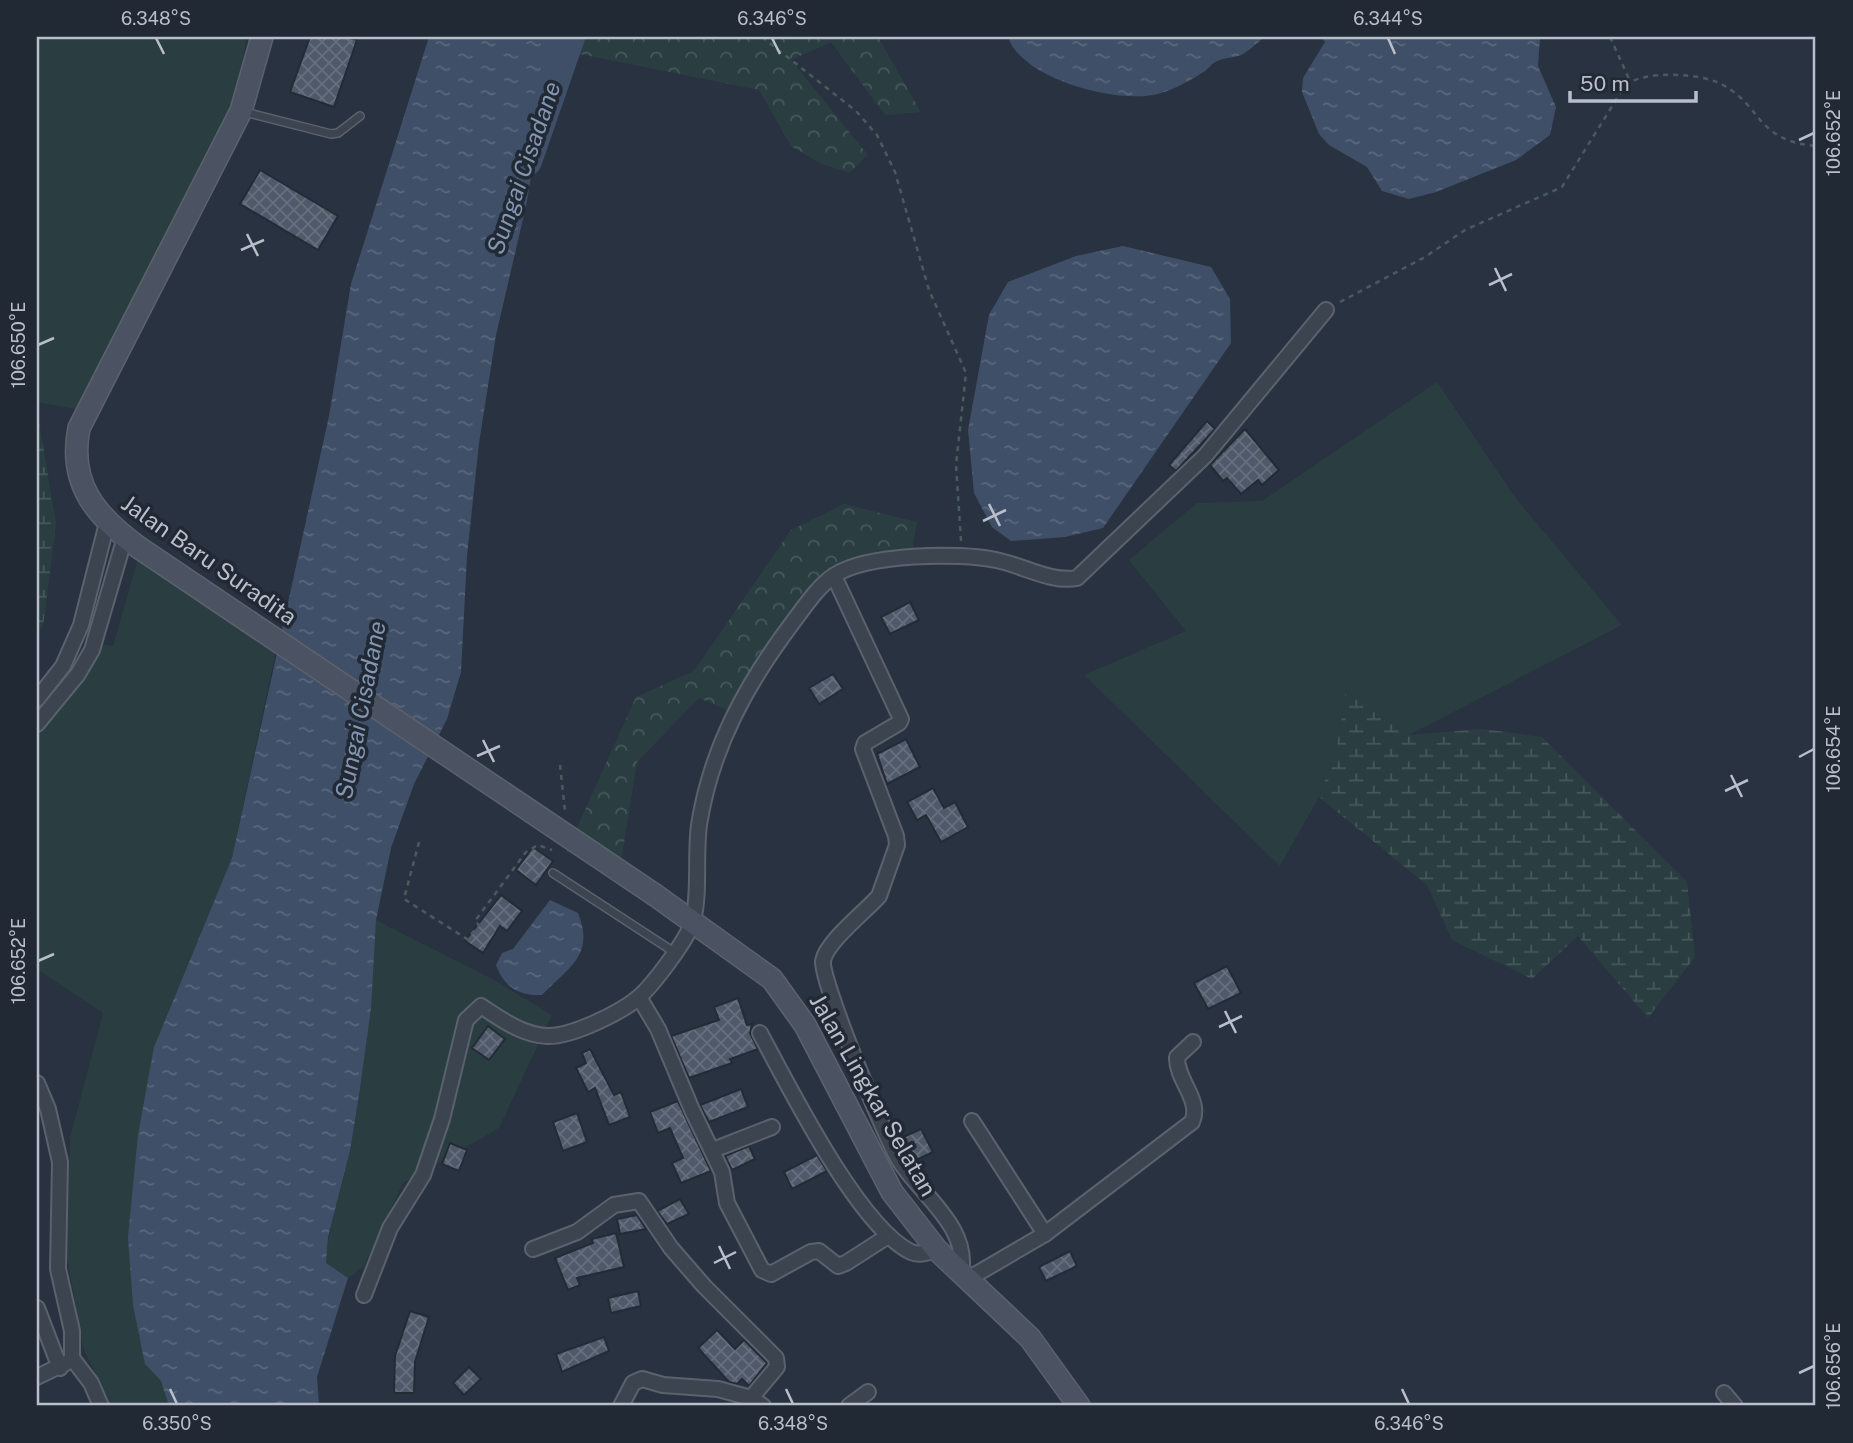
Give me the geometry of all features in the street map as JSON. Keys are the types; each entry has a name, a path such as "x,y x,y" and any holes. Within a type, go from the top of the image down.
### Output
{"main road":[{"name":"Jalan Baru Suradita","path":"262,37 241,111 83,414 77,439 78,472 89,500 107,523 132,542 655,895"},
{"name":"Jalan Lingkar Selatan","path":"655,895 759,967 784,993 823,1058 861,1137 892,1192 937,1250 1030,1338 1079,1406"}],"street":[{"path":"364,1295 390,1228 423,1175 443,1119 466,1020 481,1006 522,1031 548,1036 576,1032 639,998 674,952 693,921 699,826 709,778 724,733 747,686 815,593 834,576 868,562 963,555 997,560 1058,579 1077,578 1205,456 1326,310"},
{"path":"37,699 63,666 81,625 107,523"},
{"path":"37,724 78,674 92,650 132,542"},
{"path":"834,576 901,719 900,723 865,743 863,749 897,836 884,888 879,897 834,943 823,962 834,1001 887,1137 901,1162 951,1226 963,1261 964,1276 1045,1234 1192,1122 1196,1113 1194,1101 1177,1067 1177,1057 1193,1042"},
{"path":"639,998 658,1029 692,1110 713,1150 722,1172 723,1195 766,1274 811,1252 819,1251 838,1266 888,1236"},
{"path":"760,1033 844,1179 888,1236 913,1252 937,1250"},
{"path":"37,1083 48,1109 60,1162 58,1269 72,1331 72,1358 91,1383 101,1406"},
{"path":"972,1121 1045,1234"},
{"path":"713,1150 772,1127"},
{"path":"534,1249 577,1233 614,1205 639,1201 671,1248 704,1286 776,1358 777,1367 757,1402 718,1389 663,1385 642,1379 632,1383 621,1406"},
{"path":"37,1308 60,1368"},
{"path":"37,1377 60,1368 72,1358"},
{"path":"849,1406 868,1392"},
{"path":"1724,1393 1735,1406"}],"lane":[{"path":"241,111 331,134 360,116"},
{"path":"553,873 674,952"}],"path":[{"path":"762,37 856,111 877,135 895,172 929,290 966,373 956,465 956,495 963,555"},
{"path":"1610,37 1630,81"},
{"path":"1326,310 1425,257 1465,230 1562,187 1630,81 1655,74 1717,82 1732,92 1762,125 1774,133 1804,145 1816,146"},
{"path":"419,842 404,899 467,940 479,925 475,921 526,852 538,845 556,851"}],"green space":[{"path":"37,37 246,37 235,141 93,412 37,402"},
{"path":"572,37 878,37 921,112 885,115 831,42 791,60 868,155 849,173 820,163 791,146 759,90 565,51"},
{"path":"1437,382 1517,500 1622,625 1409,735 1346,689 1337,746 1319,797 1280,866 1084,675 1186,631 1129,560 1197,503 1262,501"},
{"path":"37,410 56,524 43,626 37,632"},
{"path":"844,504 917,522 909,567 833,565 789,644 737,714 699,698 637,762 620,868 566,852 636,697 694,671 791,530"},
{"path":"138,559 278,641 232,858 154,1047 145,1364 161,1381 169,1406 110,1406 83,1347 67,1256 70,1138 103,1013 37,969 37,729 99,644 113,646"},
{"path":"1346,689 1409,735 1482,729 1542,737 1687,882 1695,957 1648,1018 1578,936 1532,979 1452,940 1427,885 1319,797 1337,746"},
{"path":"376,920 492,979 552,1015 499,1128 403,1183 364,1266 348,1278 326,1264 360,1092"}],"water":[{"path":"429,37 573,37 543,107 526,206 496,335 479,443 467,556 461,672 447,719 414,784 391,848 376,920 371,1008 360,1089 350,1151 328,1237 326,1263 348,1278 317,1377 319,1406 169,1406 161,1381 145,1364 133,1305 128,1237 138,1135 154,1047 232,858 329,416 351,284"},
{"path":"1008,37 1265,37 1243,54 1215,62 1205,71 1178,86 1161,93 1123,96 1075,86 1052,77 1032,66 1017,52"},
{"path":"1322,37 1540,37 1538,66 1556,107 1550,135 1516,160 1436,192 1409,199 1382,191 1367,167 1329,145 1319,134 1302,92 1303,78 1325,42"},
{"path":"1123,246 1211,267 1230,299 1231,343 1103,528 1065,537 1011,541 992,527 974,493 968,430 989,315 1008,282 1076,256"},
{"path":"550,900 578,913 582,927 581,950 570,968 542,995 519,992 503,979 496,965 502,953 513,949"}],"building":[{"path":"310,37 347,37 357,40 334,107 290,92"},
{"path":"260,170 338,216 318,250 240,204"},
{"path":"1207,421 1215,429 1176,471 1169,465"},
{"path":"1245,429 1279,470 1262,485 1258,480 1241,494 1227,478 1223,481 1210,465"},
{"path":"910,602 919,620 890,634 881,617"},
{"path":"833,674 843,689 819,704 809,688"},
{"path":"906,739 920,767 887,784 877,754"},
{"path":"933,788 944,808 955,802 968,827 941,842 926,815 917,820 907,802"},
{"path":"533,847 553,861 536,885 516,870"},
{"path":"501,895 522,911 507,931 500,926 483,953 465,941"},
{"path":"1227,966 1241,993 1208,1009 1194,983"},
{"path":"738,998 747,1025 752,1024 750,1033 758,1049 730,1059 732,1063 689,1078 671,1036 719,1020 714,1007"},
{"path":"488,1026 505,1039 489,1060 472,1048"},
{"path":"590,1049 614,1095 621,1092 630,1117 609,1125 595,1088 588,1092 576,1068 586,1063 582,1053"},
{"path":"741,1089 748,1107 709,1122 700,1105"},
{"path":"678,1101 711,1171 681,1183 672,1163 683,1158 670,1128 658,1133 650,1112"},
{"path":"577,1113 587,1142 563,1151 553,1122"},
{"path":"921,1129 933,1152 912,1162 899,1139"},
{"path":"450,1143 467,1150 459,1171 442,1164"},
{"path":"749,1146 755,1159 732,1170 725,1156"},
{"path":"817,1155 827,1171 792,1189 784,1172"},
{"path":"680,1199 689,1214 667,1224 657,1211"},
{"path":"637,1215 646,1229 620,1234 617,1219"},
{"path":"616,1233 624,1267 577,1278 580,1285 568,1290 555,1258 593,1243 592,1239"},
{"path":"1070,1251 1077,1266 1046,1281 1039,1267"},
{"path":"638,1291 641,1306 611,1313 608,1298"},
{"path":"410,1311 429,1317 415,1362 414,1393 394,1393 395,1356"},
{"path":"717,1330 735,1349 744,1340 767,1363 749,1386 742,1379 737,1384 729,1382 698,1348"},
{"path":"604,1337 609,1351 562,1372 556,1354"},
{"path":"469,1367 481,1379 464,1395 453,1383"}],"waterway":[{"name":"Sungai Cisadane","path":"527,161 570,37"}]}
